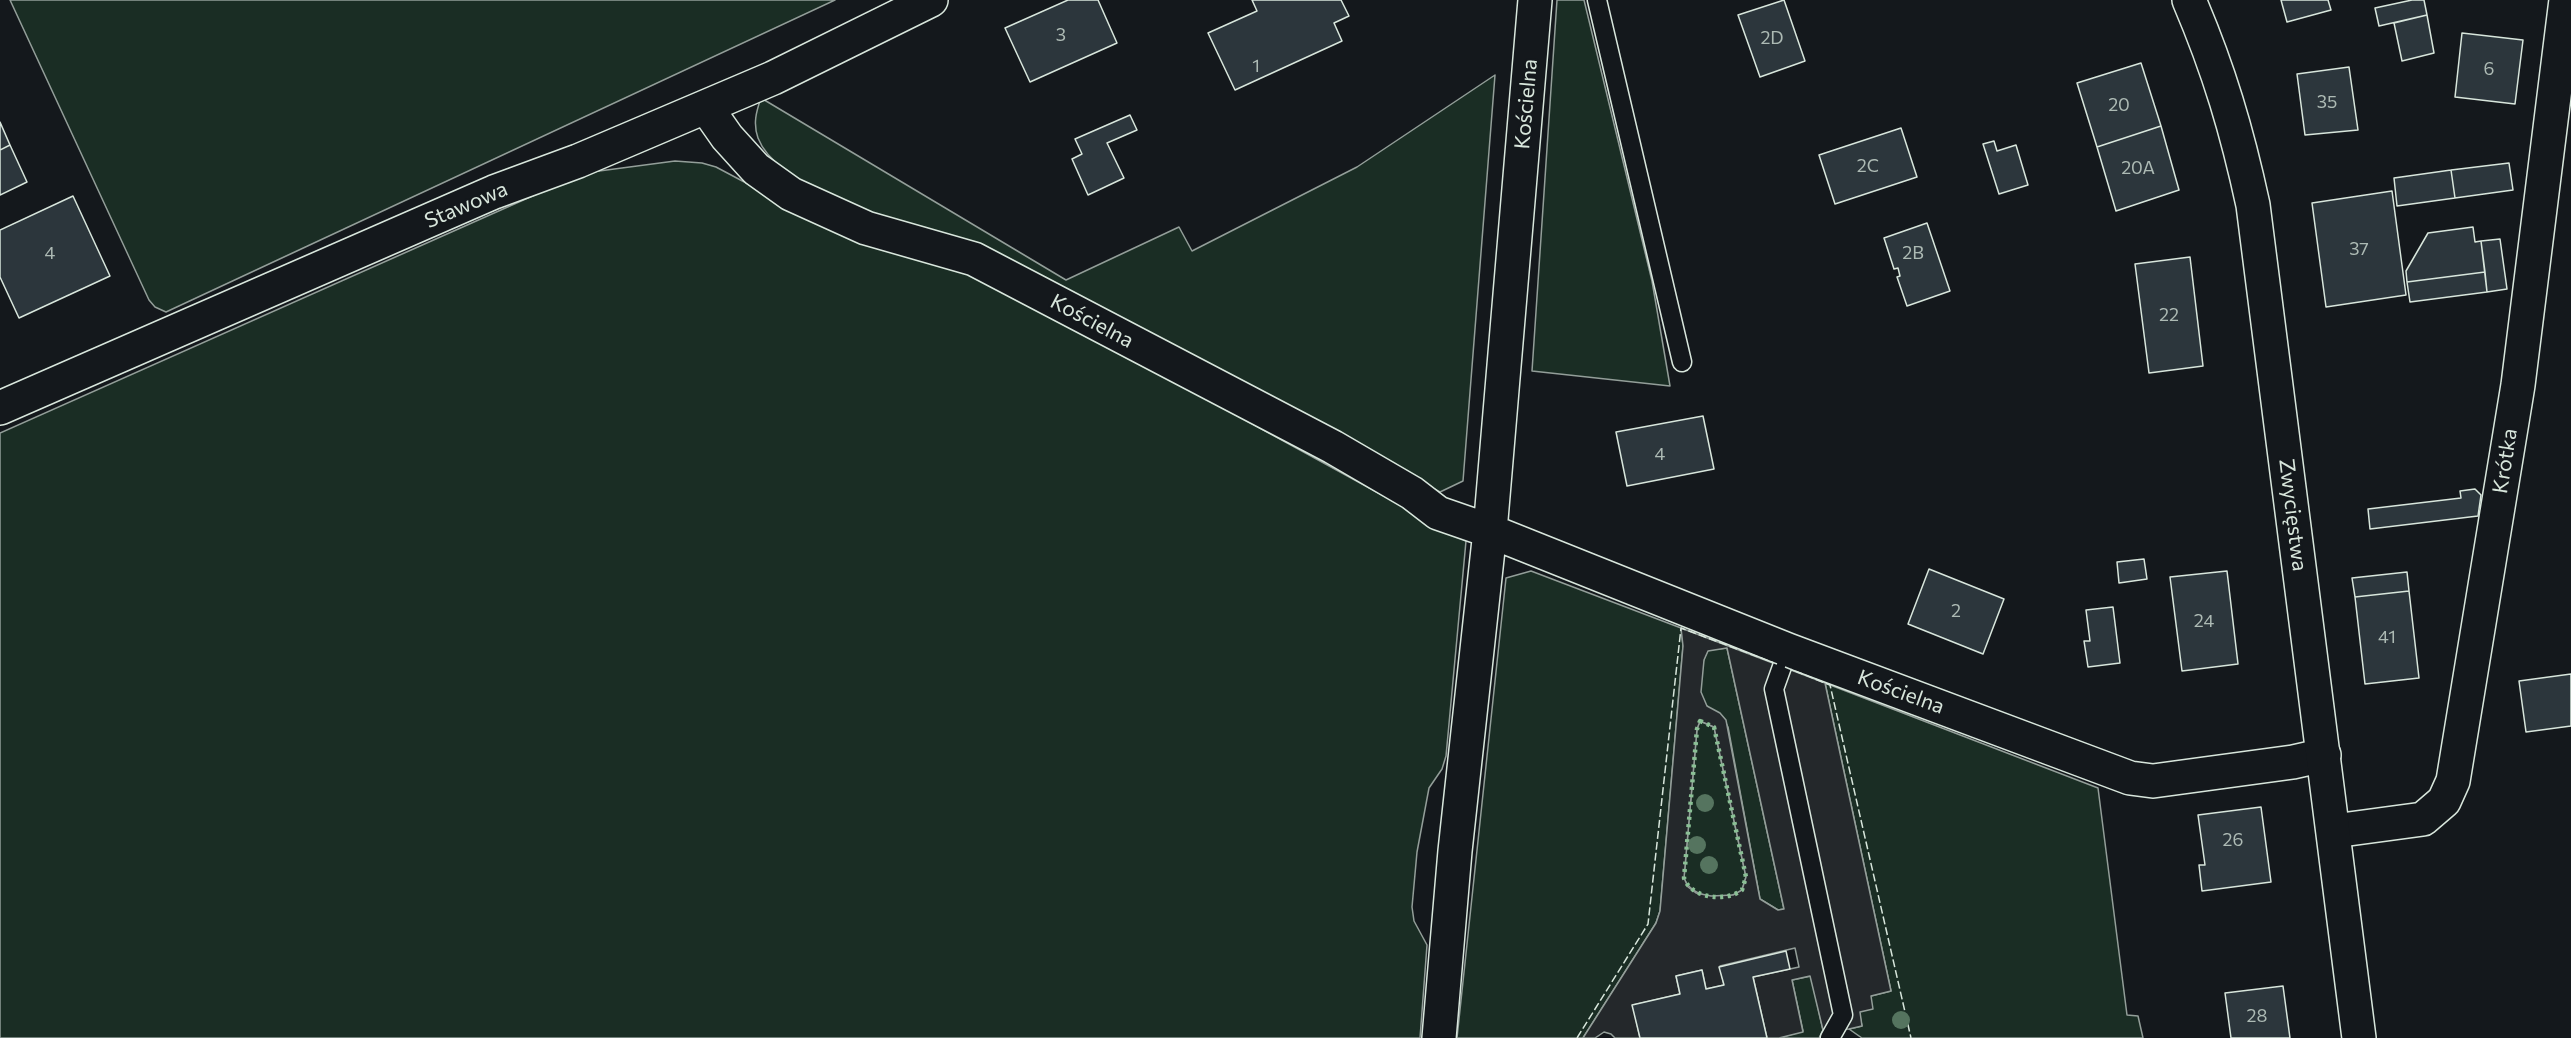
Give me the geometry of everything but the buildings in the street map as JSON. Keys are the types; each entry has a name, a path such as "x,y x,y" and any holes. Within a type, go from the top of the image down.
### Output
{"street":[{"name":"Stawowa","path":"0,408 494,192 578,161 773,78 931,0"},
{"name":"Kościelna","path":"1490,531 1535,0"},
{"name":"Zwycięstwa","path":"2189,0 2211,50 2236,129 2253,205 2359,1038"},
{"name":"Krótka","path":"2334,831 2418,820 2433,812 2449,791 2455,768 2518,385 2566,0"},
{"name":"Kościelna","path":"706,107 750,162 770,180 791,194 866,228 974,259 1303,430 1412,493 1438,513 1490,531 1788,650 2141,781 2293,762 2324,755"},
{"path":"1439,1038 1455,851 1490,531"}],"lane":[{"path":"1597,0 1682,362"},
{"path":"1788,650 1774,689 1843,1015 1830,1038"}],"green space":[{"path":"10,0 835,0 166,312 155,307 149,300"},
{"path":"1557,0 1584,0 1652,281 1670,386 1532,371"},
{"path":"1495,75 1463,481 1440,492 980,248 892,221 823,193 794,177 771,158 758,138 755,123 761,98 1066,280 1179,227 1192,251 1357,167"},
{"path":"675,161 702,163 716,167 797,210 999,285 1466,541 1446,756 1442,769 1429,788 1417,852 1412,907 1414,921 1427,945 1420,1038 0,1038 0,433 584,173"},
{"path":"1531,571 1681,628 1683,646 1660,911 1656,923 1583,1038 1457,1038 1506,578"},
{"path":"1727,648 1784,909 1778,910 1760,899 1728,727 1719,714 1704,703 1700,691 1700,677 1708,650"},
{"path":"1825,683 2098,788 2127,1015 2138,1016 2143,1038 1862,1038 1849,1029 1862,1026 1859,1012 1871,996 1891,991"},
{"path":"1700,721 1714,727 1746,877 1742,890 1728,896 1701,894 1688,885 1684,878 1697,729"},
{"path":"1811,976 1823,1030 1819,1038 1779,1038 1803,1031 1792,980"}],"shaded area":[{"path":"1681,628 1825,683 1891,991 1871,996 1873,1009 1860,1012 1862,1026 1823,1030 1810,976 1792,980 1803,1032 1779,1038 1767,1038 1753,977 1799,967 1795,948 1720,966 1724,985 1706,989 1702,970 1676,976 1680,994 1633,1005 1640,1038 1615,1038 1604,1032 1595,1038 1583,1038 1656,923 1660,911 1683,646","holes":["1727,648 1784,909 1778,910 1760,899 1726,720 1720,713 1707,706 1701,692 1704,660 1708,651","1700,721 1714,727 1746,877 1742,890 1733,895 1711,896 1696,893 1688,887 1684,878 1697,729"]}],"hedge":[{"path":"1700,721 1714,727 1746,877 1742,890 1728,896 1701,894 1688,885 1684,878 1697,729 1700,721"}],"fence":[{"path":"1577,1038 1648,924 1681,628 1777,664"},
{"path":"1785,667 1830,685 1911,1038"}]}
